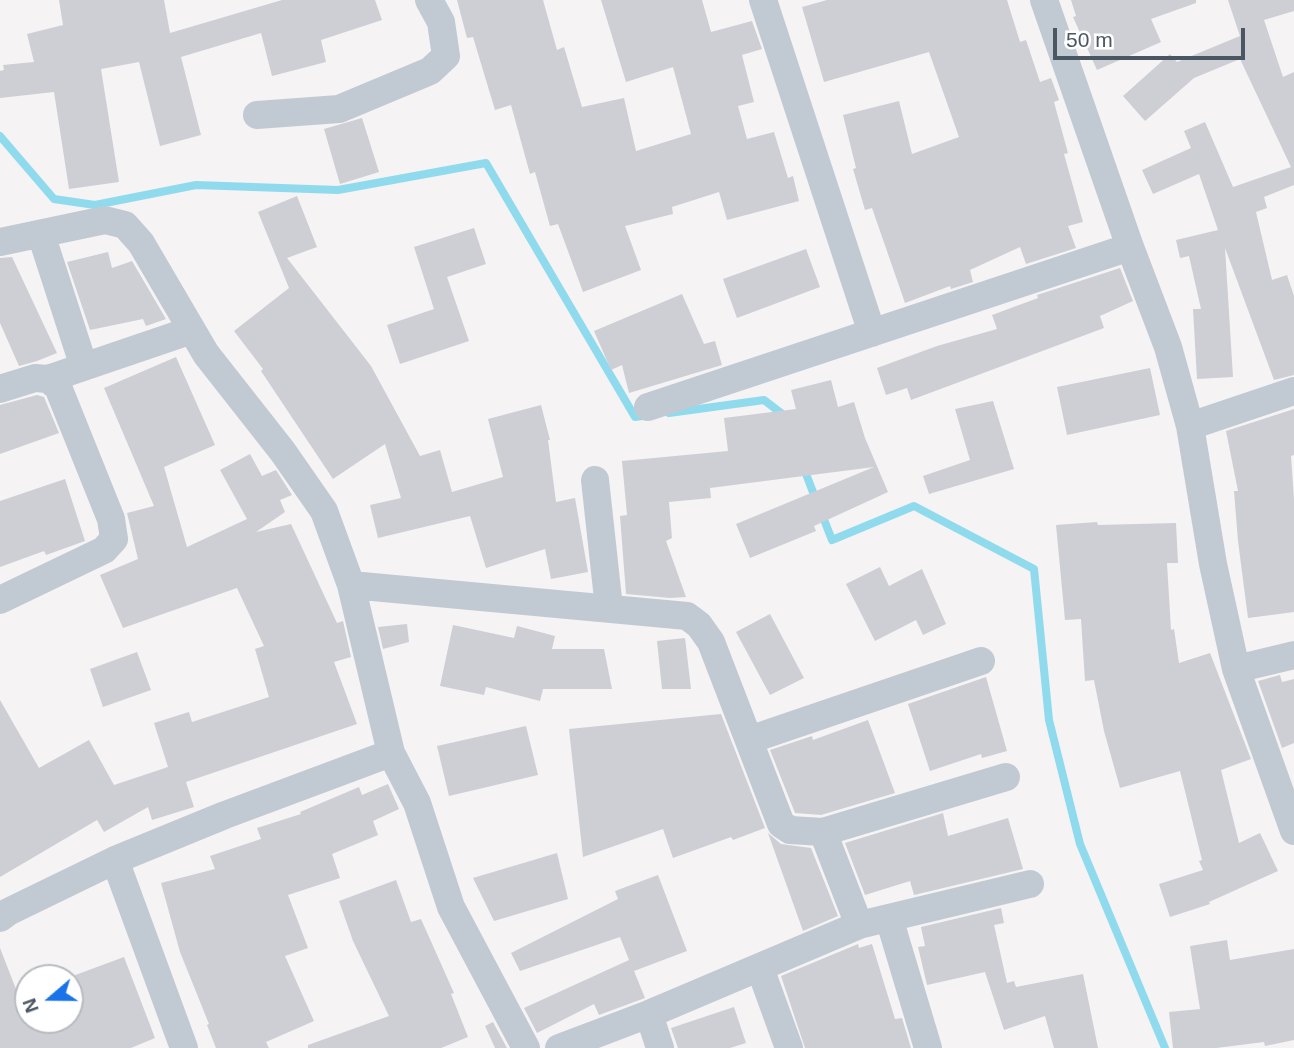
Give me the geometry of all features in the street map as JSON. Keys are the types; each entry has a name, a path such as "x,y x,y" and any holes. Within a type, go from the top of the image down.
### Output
{"street":[{"path":"257,115 340,109 430,71 446,55 441,22 429,0"},
{"path":"763,0 872,333"},
{"path":"1044,0 1130,247 1168,347 1190,426 1213,564 1236,669 1294,831"},
{"path":"0,242 104,220 125,225 141,243 206,354 283,452 324,511 351,584 391,753 417,803 451,907 526,1048"},
{"path":"41,234 84,367"},
{"path":"648,407 1130,247"},
{"path":"0,389 35,378 48,379 192,330"},
{"path":"0,600 104,550 114,538 111,519 58,387 48,379"},
{"path":"1190,426 1294,391"},
{"path":"595,480 609,608"},
{"path":"351,584 687,616 699,625 711,642 781,824 790,830 823,832 1006,777"},
{"path":"1236,669 1294,655"},
{"path":"749,740 981,661"},
{"path":"0,918 115,860 225,815 391,753"},
{"path":"823,832 859,925"},
{"path":"115,860 184,1048"},
{"path":"559,1048 649,1014 859,925 1030,884"},
{"path":"889,918 928,1048"},
{"path":"760,968 789,1048"},
{"path":"649,1014 660,1048"}],"building":[{"path":"59,0 164,0 170,33 282,0 375,0 382,20 321,40 326,62 272,76 261,33 181,57 201,135 160,146 139,62 101,69 119,182 69,189 54,92 0,98 0,71 4,70 3,65 34,62 27,34 63,25"},
{"path":"457,0 543,0 557,50 564,47 582,107 624,98 636,151 691,134 673,67 626,82 601,0 702,0 711,32 752,21 762,49 742,55 754,102 738,106 747,139 774,132 788,178 793,176 799,201 727,220 719,192 672,207 673,214 625,226 641,270 583,292 558,224 550,226 535,172 530,174 511,105 495,110 473,37 467,38"},
{"path":"827,0 1007,0 1020,42 1026,40 1040,82 1051,78 1059,100 1054,102 1068,153 1064,154 1083,222 1068,226 1076,248 1026,264 1020,247 970,270 973,282 951,289 950,286 905,303 872,208 865,210 853,169 856,168 843,115 899,101 912,154 959,137 929,52 824,82 802,7"},
{"path":"1071,0 1196,0 1196,3 1151,19 1161,42 1097,70 1073,17 1076,16"},
{"path":"1228,0 1294,0 1294,11 1264,20 1283,77 1294,72 1294,185 1264,197 1267,208 1256,212 1272,280 1287,275 1294,296 1294,375 1274,380 1225,248 1233,377 1197,379 1193,309 1201,309 1189,256 1180,258 1176,240 1218,230 1199,174 1153,194 1142,170 1191,148 1184,131 1205,122 1233,187 1291,167 1240,59 1194,78 1145,121 1123,96 1170,54 1177,62 1240,36"},
{"path":"362,118 379,172 340,184 324,129"},
{"path":"297,196 317,247 287,258 371,366 420,456 440,450 452,492 503,477 488,419 541,405 550,440 556,502 575,498 588,572 551,579 545,549 486,568 470,516 378,538 370,505 401,498 385,444 333,479 261,371 263,369 234,331 289,288 258,212"},
{"path":"474,228 486,264 447,277 469,341 400,364 387,325 434,309 414,247"},
{"path":"806,249 820,287 737,318 723,279"},
{"path":"108,252 112,268 132,261 166,319 146,326 143,319 90,330 67,262"},
{"path":"12,257 57,353 19,366 0,323 0,258"},
{"path":"1120,268 1133,301 1100,316 1104,328 911,400 907,388 886,395 877,368 937,346 997,329 992,315 1038,298 1037,295"},
{"path":"682,294 704,344 715,341 722,365 629,393 622,365 611,370 594,331"},
{"path":"176,357 215,445 164,467 187,547 247,519 220,470 250,454 262,476 276,470 292,495 280,500 285,512 256,532 291,524 337,623 343,621 351,657 334,662 357,724 186,782 194,807 152,820 148,807 104,832 97,820 0,877 0,700 39,768 89,740 114,785 168,767 154,723 189,712 192,722 269,697 255,649 264,646 237,588 123,628 100,575 138,559 127,513 154,506 104,388"},
{"path":"1150,368 1160,415 1067,435 1057,387"},
{"path":"831,380 838,407 854,402 865,438 888,492 814,526 816,531 750,558 736,524 874,467 710,488 711,498 669,502 672,538 666,541 686,597 626,594 620,516 627,515 622,461 728,451 724,418 796,409 791,390"},
{"path":"37,395 44,397 59,433 0,454 0,405"},
{"path":"993,401 1014,469 929,494 923,476 970,460 955,409"},
{"path":"1294,409 1294,455 1291,456 1294,500 1294,612 1248,618 1234,491 1238,491 1226,431"},
{"path":"65,479 85,541 46,555 44,551 0,567 0,501"},
{"path":"1097,522 1098,525 1176,523 1178,563 1167,563 1171,630 1174,629 1179,663 1210,653 1251,759 1221,770 1239,843 1260,833 1278,871 1209,902 1210,904 1170,917 1159,884 1203,870 1180,771 1120,788 1104,731 1094,680 1085,681 1081,619 1065,620 1056,525"},
{"path":"880,567 889,586 922,569 946,624 923,635 916,620 875,641 846,584"},
{"path":"770,614 804,678 770,695 736,632"},
{"path":"407,624 409,642 383,649 378,627"},
{"path":"453,625 514,638 517,626 555,636 552,649 604,649 612,689 543,689 540,701 486,687 484,695 440,686"},
{"path":"685,638 691,689 662,689 657,641"},
{"path":"137,652 151,690 103,707 90,669"},
{"path":"1280,675 1282,682 1294,679 1294,743 1282,748 1258,681"},
{"path":"986,677 1007,751 982,758 981,754 930,771 908,704"},
{"path":"721,714 765,828 673,858 663,829 583,857 569,729"},
{"path":"868,720 895,793 821,815 795,813 770,750 812,736 813,740"},
{"path":"526,726 538,775 449,796 437,746"},
{"path":"388,784 399,809 373,821 378,835 332,854 340,878 288,895 308,948 285,956 314,1021 266,1042 269,1048 216,1048 180,952 161,883 215,869 210,856 261,839 257,828 301,814 300,812 359,787 362,795"},
{"path":"943,813 948,836 1008,818 1023,869 914,895 910,881 865,895 845,843"},
{"path":"768,833 781,844 811,848 838,916 803,931"},
{"path":"557,853 568,899 494,921 473,878"},
{"path":"658,875 687,951 634,971 645,998 599,1015 594,1004 537,1033 524,1008 629,960 620,937 520,971 511,953 618,899 615,891"},
{"path":"396,880 411,922 421,919 454,993 451,994 468,1037 441,1048 308,1048 308,1045 389,1016 353,941 339,901"},
{"path":"1001,908 1004,923 994,925 1007,983 1014,981 1016,987 1083,974 1098,1048 1054,1048 1045,1016 1004,1030 985,972 927,985 918,947 925,946 921,927"},
{"path":"1227,940 1230,960 1294,949 1294,1040 1265,1046 1264,1042 1216,1048 1173,1048 1169,1012 1200,1009 1190,946"},
{"path":"858,944 859,948 872,944 895,1019 902,1018 911,1048 805,1048 781,976"},
{"path":"0,948 14,984 14,1034 84,1034 84,972 124,957 155,1038 131,1048 0,1048"},
{"path":"734,1007 746,1043 730,1048 678,1048 671,1028"},
{"path":"493,1022 507,1048 495,1048 485,1026"}],"waterway":[{"path":"0,136 54,199 95,205 196,185 338,190 486,163 635,417 649,415"},
{"path":"669,413 764,400 781,413 783,419"},
{"path":"803,466 816,500"},
{"path":"821,512 832,540 914,506 1034,569 1049,720 1080,844 1165,1048"}]}
